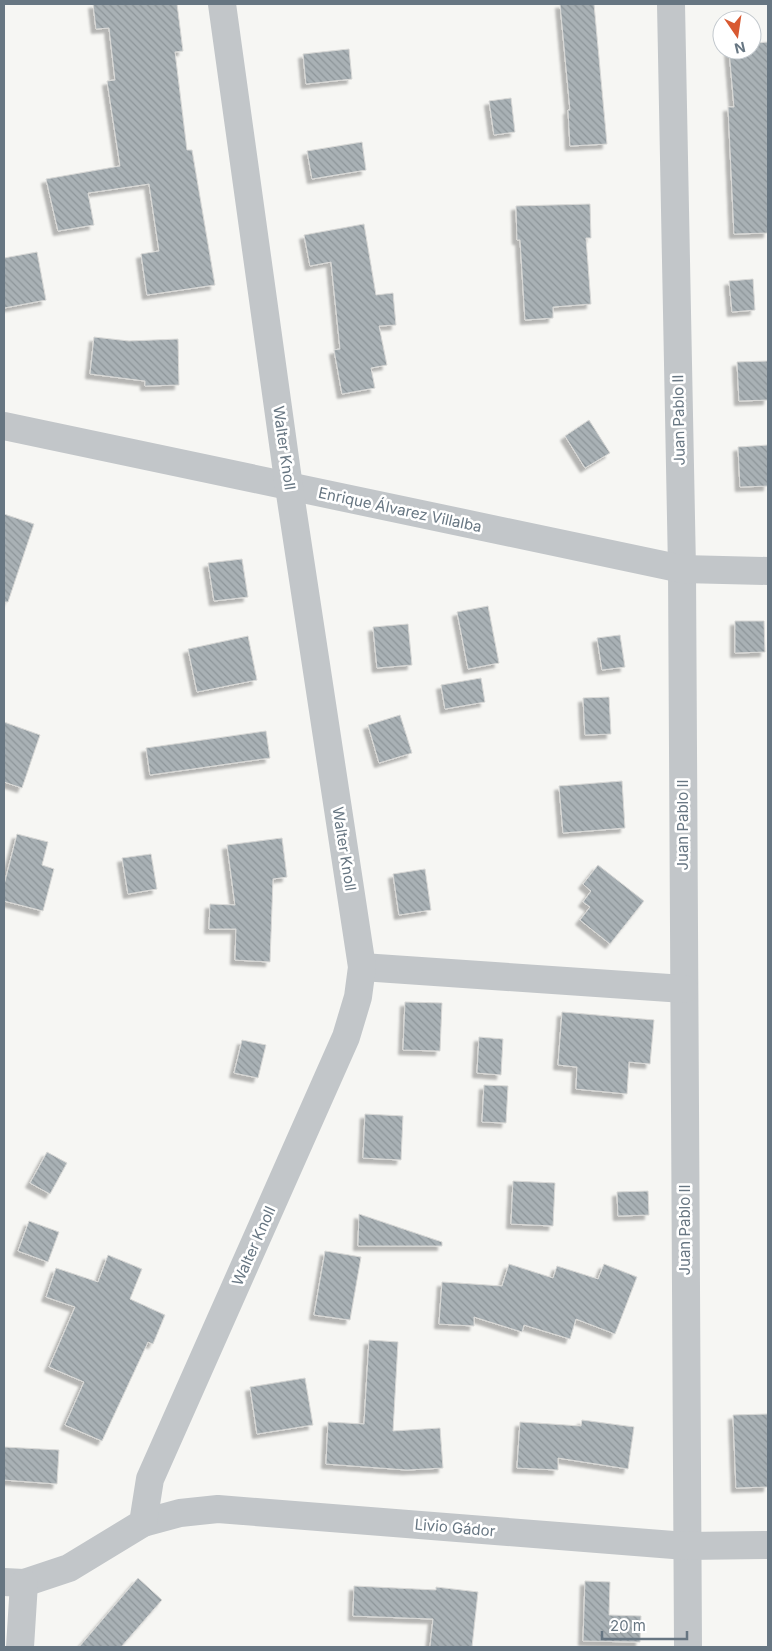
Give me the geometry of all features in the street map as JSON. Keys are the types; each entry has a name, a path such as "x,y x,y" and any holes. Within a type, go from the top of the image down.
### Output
{"street":[{"name":"Walter Knoll","path":"143,1523 150,1479 346,1037 358,997 362,967 289,487 222,4"},
{"name":"Juan Pablo II","path":"671,4 682,569 688,1647"},
{"name":"Enrique Álvarez Villalba","path":"4,426 682,569 768,571"},
{"path":"362,967 684,989"},
{"name":"Livio Gádor","path":"143,1523 180,1513 218,1509 686,1546 768,1545"},
{"path":"20,1647 14,1582 69,1568 143,1523"}],"building":[{"path":"93,4 177,4 183,51 175,52 187,150 192,150 215,285 147,295 141,254 159,251 149,184 88,193 94,225 58,231 46,179 120,166 107,81 115,80 109,28 96,29"},
{"path":"560,4 594,4 607,144 570,146 568,110 570,110"},
{"path":"762,42 768,42 768,233 734,234 728,107 734,107 730,60 762,60"},
{"path":"349,49 352,79 306,84 303,54"},
{"path":"511,98 515,132 494,135 489,101"},
{"path":"362,142 366,170 312,179 307,151"},
{"path":"590,204 591,238 586,238 591,304 553,307 553,318 525,320 520,240 517,240 516,206"},
{"path":"364,224 376,295 393,293 396,325 379,326 387,365 371,368 375,388 342,394 334,350 340,349 331,262 310,266 304,235"},
{"path":"37,252 46,300 4,308 4,258"},
{"path":"753,279 755,310 732,312 729,281"},
{"path":"94,337 129,341 178,339 179,385 145,386 145,381 90,374"},
{"path":"768,361 768,400 739,401 737,362"},
{"path":"589,420 610,453 585,468 565,436"},
{"path":"768,445 768,486 740,487 738,447"},
{"path":"4,514 34,524 8,602 4,602"},
{"path":"242,559 248,597 214,601 208,563"},
{"path":"488,606 499,663 468,669 457,612"},
{"path":"735,621 764,621 765,652 735,653"},
{"path":"408,624 412,665 377,668 373,627"},
{"path":"620,635 625,667 602,670 597,638"},
{"path":"248,636 257,680 197,692 188,649"},
{"path":"481,678 485,702 445,709 441,685"},
{"path":"609,697 611,734 585,735 583,698"},
{"path":"400,715 412,753 379,763 368,725"},
{"path":"4,722 40,735 22,788 4,782"},
{"path":"266,731 270,758 150,775 146,748"},
{"path":"622,781 625,828 563,833 559,786"},
{"path":"17,834 48,842 42,865 54,869 43,911 4,901 4,885"},
{"path":"282,838 287,877 273,879 270,962 235,960 236,929 209,929 210,904 235,905 227,845"},
{"path":"151,854 157,889 128,894 122,858"},
{"path":"598,865 644,901 610,944 580,920 590,907 583,902 591,891 583,884"},
{"path":"425,869 431,910 399,915 393,874"},
{"path":"405,1002 442,1003 440,1051 403,1050"},
{"path":"562,1012 654,1020 650,1064 629,1062 627,1094 576,1089 577,1067 558,1065"},
{"path":"479,1037 503,1039 501,1075 477,1073"},
{"path":"242,1040 266,1045 258,1078 234,1073"},
{"path":"484,1085 508,1086 506,1123 482,1122"},
{"path":"365,1114 403,1116 401,1160 363,1158"},
{"path":"47,1152 67,1163 50,1194 30,1183"},
{"path":"513,1181 555,1183 553,1226 511,1224"},
{"path":"648,1191 649,1215 618,1216 617,1192"},
{"path":"359,1214 442,1242 442,1246 358,1246"},
{"path":"29,1221 59,1232 48,1262 18,1251"},
{"path":"325,1251 361,1257 350,1320 314,1315"},
{"path":"108,1255 142,1269 130,1299 165,1315 153,1344 148,1342 102,1441 65,1425 84,1382 49,1367 75,1307 46,1297 56,1268 98,1282"},
{"path":"509,1264 553,1278 557,1266 598,1279 604,1264 637,1277 615,1334 576,1319 570,1339 524,1325 522,1332 474,1317 474,1326 439,1324 442,1282 502,1286"},
{"path":"369,1340 398,1342 393,1431 440,1428 443,1468 407,1470 326,1464 328,1422 364,1424"},
{"path":"305,1378 313,1425 257,1434 250,1387"},
{"path":"768,1414 768,1487 736,1488 733,1415"},
{"path":"582,1420 634,1427 628,1469 558,1458 558,1470 517,1468 520,1422 581,1426"},
{"path":"4,1447 59,1450 57,1484 4,1480"},
{"path":"138,1578 162,1600 121,1647 79,1647"},
{"path":"585,1581 610,1582 609,1615 641,1616 640,1642 583,1641"},
{"path":"354,1586 436,1590 436,1587 478,1592 472,1647 430,1647 433,1619 353,1616"}]}
